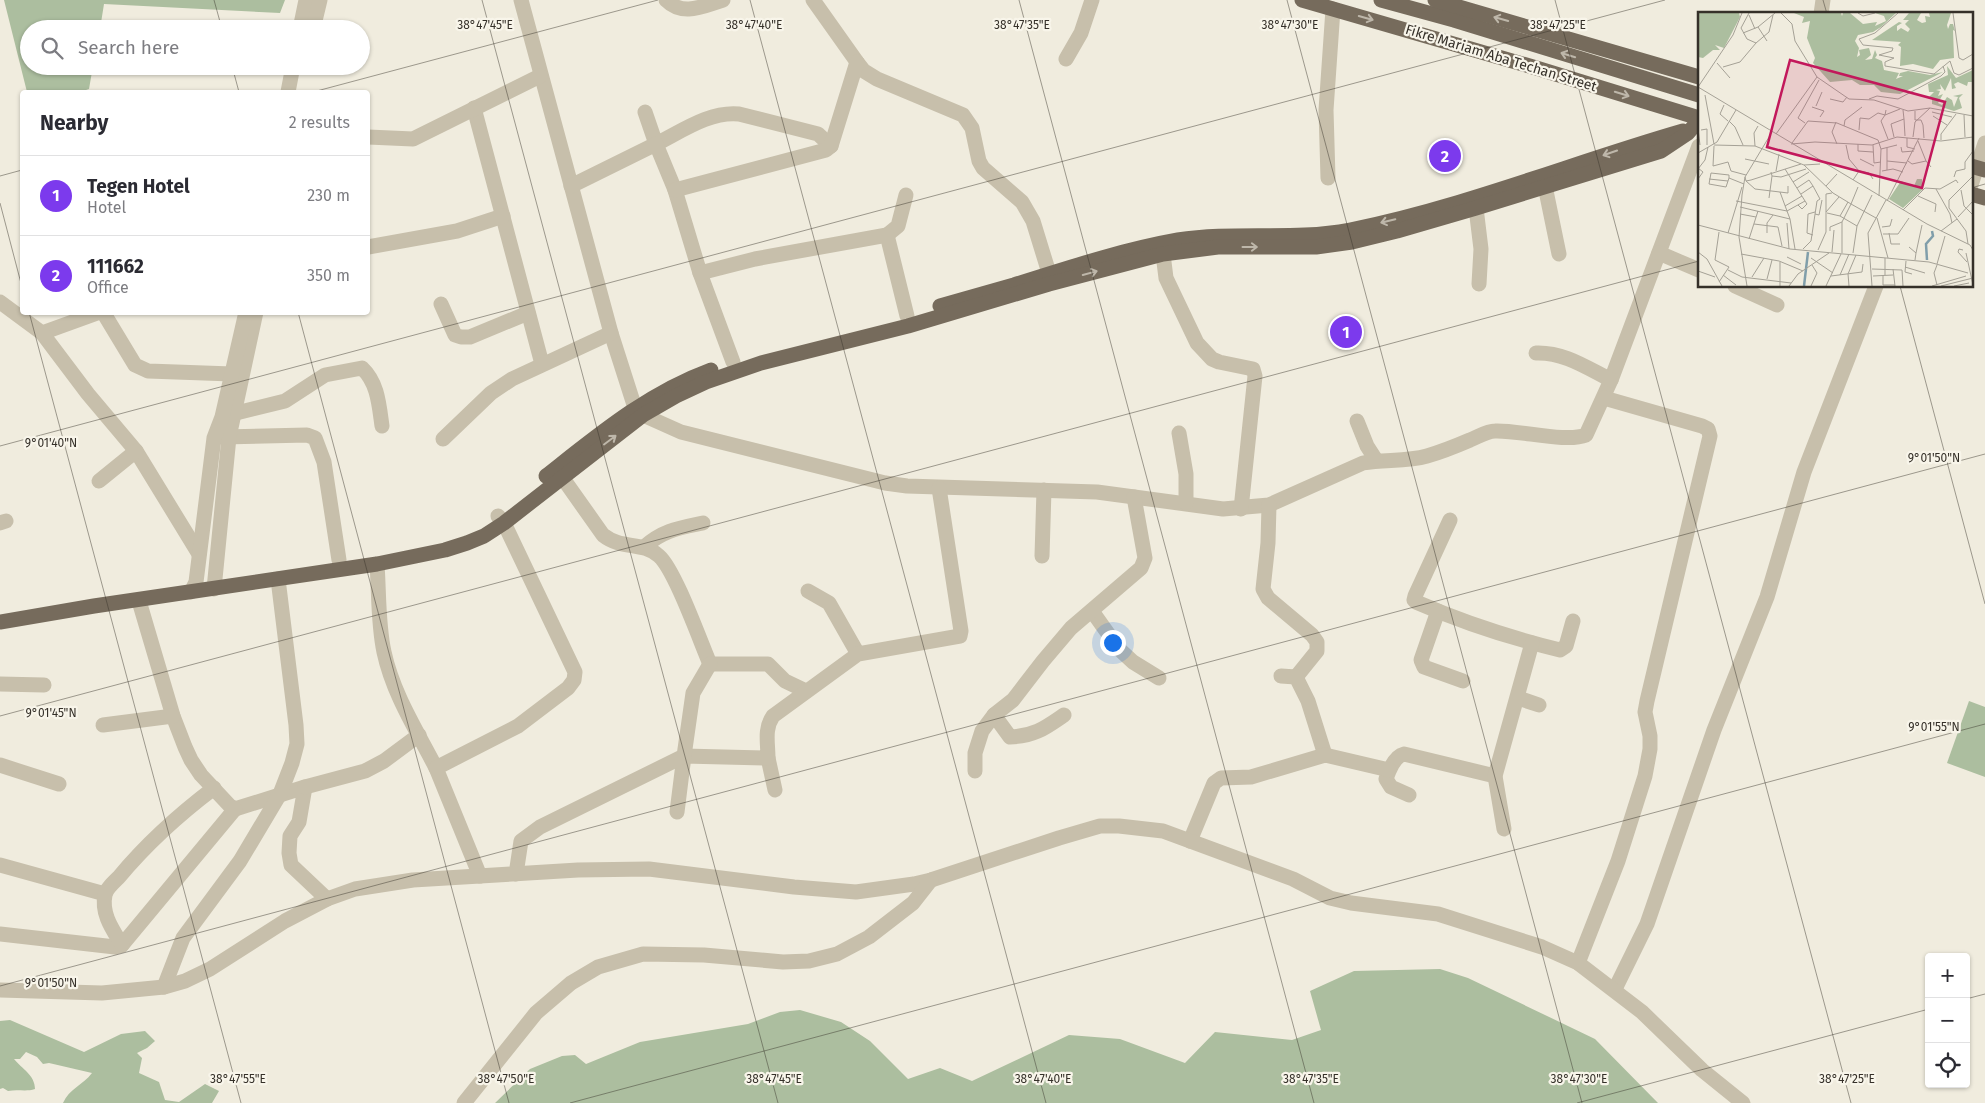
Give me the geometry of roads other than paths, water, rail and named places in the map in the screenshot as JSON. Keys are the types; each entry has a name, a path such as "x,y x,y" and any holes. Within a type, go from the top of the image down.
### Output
{"main road":[{"name":"Fikre Mariam Aba Techan Street","path":"1302,0 1533,66 1698,122"},
{"name":"Fikre Mariam Aba Techan Street","path":"1381,0 1454,20 1698,94"},
{"path":"1436,0 1698,77"},
{"path":"0,614 214,584 448,540 501,520 562,477 639,411 706,382 761,363 970,303 1049,273 1132,250 1213,236 1351,236 1476,208 1660,151 1673,138 1698,122"},
{"path":"214,584 278,579 377,564 445,550 484,536 597,435 639,411 688,378 733,362 907,316 1049,284 1163,254 1218,247 1316,247 1475,198 1622,148 1673,138"},
{"path":"1972,194 1985,198"},
{"path":"0,622 94,606 139,601 193,587"}],"street":[{"path":"302,20 306,0"},
{"path":"314,20 320,0"},
{"path":"521,0 611,333 639,411 681,432 907,486 1097,492 1223,509 1241,509 1269,505 1353,467 1376,460 1410,460 1428,456 1496,431 1577,438 1586,435 1604,398 1698,149"},
{"path":"666,0 673,7 684,10 694,9 723,0"},
{"path":"813,0 864,71 877,79 963,116 972,128 979,161 983,168 1022,202 1033,220 1049,273"},
{"path":"1066,59 1081,33 1092,0"},
{"path":"1328,178 1326,110 1333,8"},
{"path":"675,190 826,150 831,146 857,62"},
{"path":"288,90 291,75"},
{"path":"298,90 301,75"},
{"path":"370,137 413,139 540,76"},
{"path":"474,108 542,364"},
{"path":"645,112 675,190 700,273 733,362"},
{"path":"571,186 712,117 727,113 740,114 818,134 831,146"},
{"path":"1972,183 1985,143"},
{"path":"1545,186 1559,254"},
{"path":"700,273 755,259 888,235 898,226 906,194"},
{"path":"1476,208 1481,250 1478,284"},
{"path":"370,247 457,230 503,216"},
{"path":"888,235 907,316"},
{"path":"1659,253 1698,270"},
{"path":"1163,254 1166,278 1197,343 1212,359 1253,369 1255,376 1241,509"},
{"path":"1739,288 1777,305"},
{"path":"1615,989 1646,924 1714,730 1767,597 1804,472 1875,288"},
{"path":"0,302 42,333 88,394 136,451 199,554"},
{"path":"441,304 455,335 461,337 470,337 528,313"},
{"path":"42,333 93,315"},
{"path":"103,315 135,365 140,369 148,371 232,374"},
{"path":"214,584 230,437 228,415 232,374 245,315"},
{"path":"193,587 214,438 228,415 255,315"},
{"path":"443,439 491,393 512,379 611,333"},
{"path":"1536,353 1550,352 1562,356 1611,380"},
{"path":"228,415 285,401 325,375 362,368 370,375 377,393 382,426"},
{"path":"1578,963 1618,861 1645,776 1650,749 1650,736 1645,712 1710,436 1708,429 1702,426 1604,398"},
{"path":"1357,421 1367,446 1376,460"},
{"path":"1179,433 1186,474 1186,503"},
{"path":"214,438 306,435 315,438 324,462 338,560"},
{"path":"99,481 136,451"},
{"path":"562,477 603,535 611,542 644,547 659,556 666,565 710,664"},
{"path":"775,790 768,758 767,730 768,723 773,716 858,654 960,636 961,631 939,488"},
{"path":"1042,556 1044,490"},
{"path":"975,771 975,753 982,731 994,715 1013,700 1071,628 1141,568 1145,558 1134,497"},
{"path":"1269,505 1268,543 1263,589 1268,598 1312,634 1317,642 1317,651 1296,677"},
{"path":"436,768 518,726 568,688 574,680 575,672 501,520"},
{"path":"1450,520 1415,596 1416,602 1532,643 1560,650 1564,649 1573,621"},
{"path":"644,547 657,536 703,523"},
{"path":"377,564 384,650 388,670 404,707 436,768 480,876"},
{"path":"164,986 183,938 240,861 280,794 289,773 297,744 278,579"},
{"path":"808,591 829,603 858,654"},
{"path":"139,601 173,716 191,760 230,806 235,809"},
{"path":"1092,611 1118,649 1133,662 1159,678"},
{"path":"1438,611 1421,663 1424,667 1462,681"},
{"path":"1504,829 1495,776 1532,643"},
{"path":"710,664 768,664 785,681 806,691"},
{"path":"677,812 693,693 710,664"},
{"path":"1281,676 1296,677"},
{"path":"1296,677 1308,701 1325,755"},
{"path":"0,684 44,685"},
{"path":"1518,698 1539,706"},
{"path":"994,715 1010,737 1026,737 1034,734 1064,715"},
{"path":"103,725 173,716"},
{"path":"0,934 115,947 122,945 235,809 280,794 365,771 384,761 419,735"},
{"path":"1409,795 1391,787 1386,779 1389,770 1400,755 1410,754 1495,776"},
{"path":"1190,841 1216,780 1221,778 1251,777 1325,755 1389,770"},
{"path":"516,874 522,841 540,827 684,756 768,758"},
{"path":"0,765 59,784"},
{"path":"305,787 299,822 290,836 289,853 291,865 327,899"},
{"path":"122,945 108,922 104,905 105,894 142,849 176,817 214,788"},
{"path":"0,990 102,993 164,986 185,981 210,969 285,921 327,899 355,889 413,880 578,870 649,869 794,887 856,892 931,880 1100,826 1119,826 1163,831 1293,879 1330,898 1350,903 1438,914 1542,947 1578,963 1615,989 1642,1012 1702,1070 1742,1103"},
{"path":"0,865 105,894"},
{"path":"464,1103 536,1013 571,983 598,967 643,954 704,955 783,962 809,961 838,954 869,938 913,903 931,880"}],"place":[{"name":"111662","path":"1445,156"},
{"name":"Tegen Hotel","path":"1346,332"}]}
